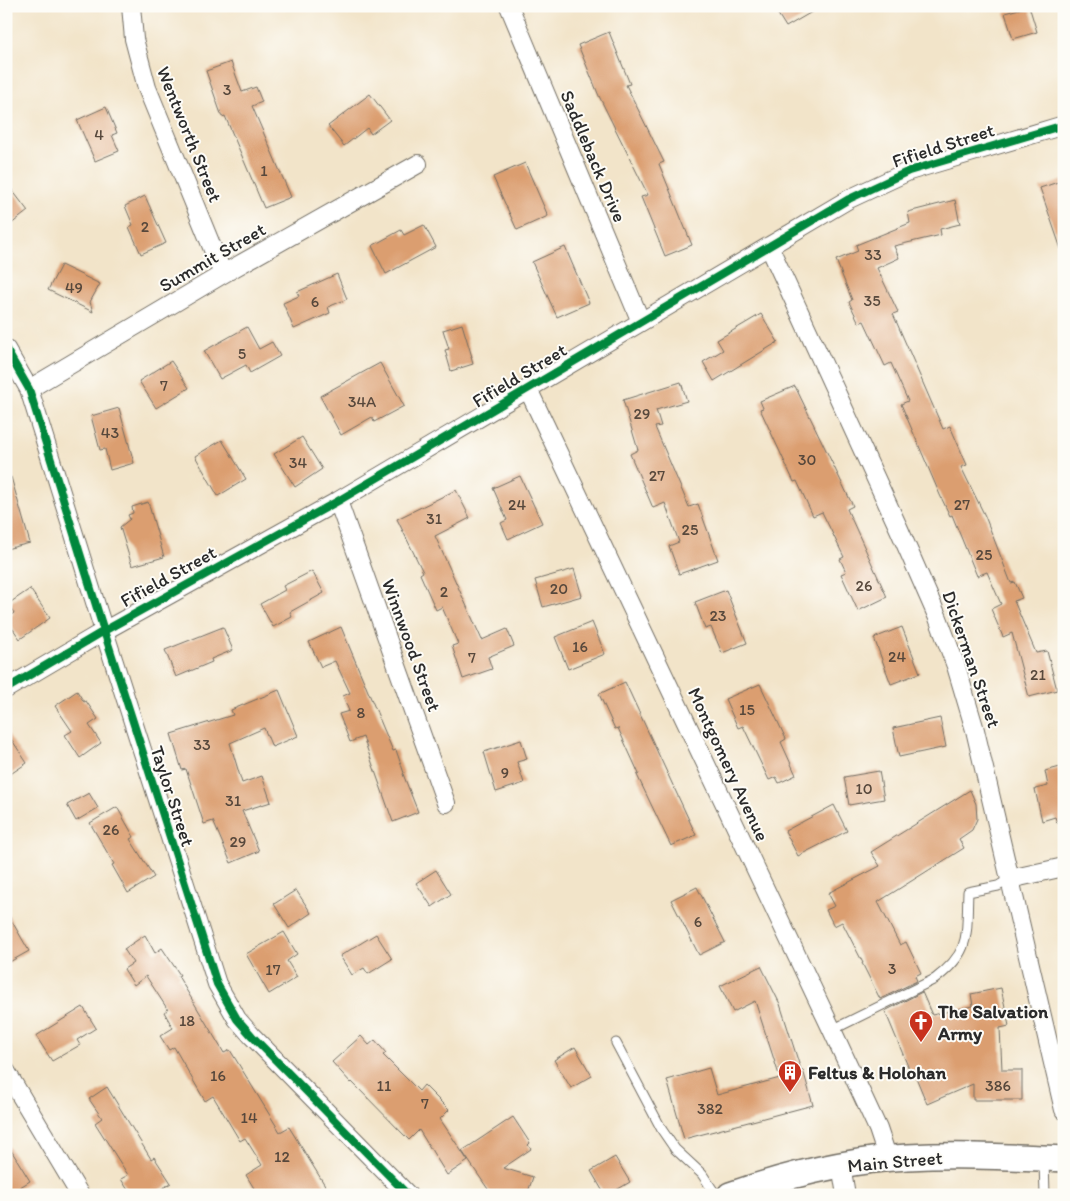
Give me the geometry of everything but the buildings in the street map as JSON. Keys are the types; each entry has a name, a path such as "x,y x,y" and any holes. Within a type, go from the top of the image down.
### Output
{"main road":[{"name":"Main Street","path":"729,1194 841,1166 888,1159 946,1156 1054,1158"}],"street":[{"name":"Wentworth Street","path":"131,6 134,39 147,88 223,274"},
{"name":"Saddleback Drive","path":"509,6 641,322"},
{"name":"Fifield Street","path":"6,689 104,631 338,501 849,199 896,177 1064,125"},
{"name":"Summit Street","path":"29,389 223,274 418,164"},
{"name":"Dickerman Street","path":"769,246 938,618 956,666 975,730 1064,1110"},
{"name":"Taylor Street","path":"6,349 29,389 217,984 237,1019 252,1036 408,1195"},
{"name":"Montgomery Avenue","path":"528,388 832,1030 878,1129 888,1159"},
{"name":"Winnwood Street","path":"338,501 446,803"},
{"path":"1010,879 1064,867"},
{"path":"6,1071 80,1195"},
{"path":"841,1166 846,1195"}],"lane":[{"path":"832,1030 935,979 950,968 960,955 966,940 968,892 998,886 1010,879"},
{"path":"616,1044 662,1130 675,1149 702,1174 729,1194"},
{"path":"1045,1195 1054,1158"}],"cycle path":[{"path":"6,689 104,631 338,501 849,199 909,171 1064,125"},
{"path":"6,349 29,389 217,984 237,1019 252,1036 408,1195"}],"place":[{"name":"The Salvation Army","path":"921,1043"},
{"name":"Feltus & Holohan","path":"790,1093"}]}
